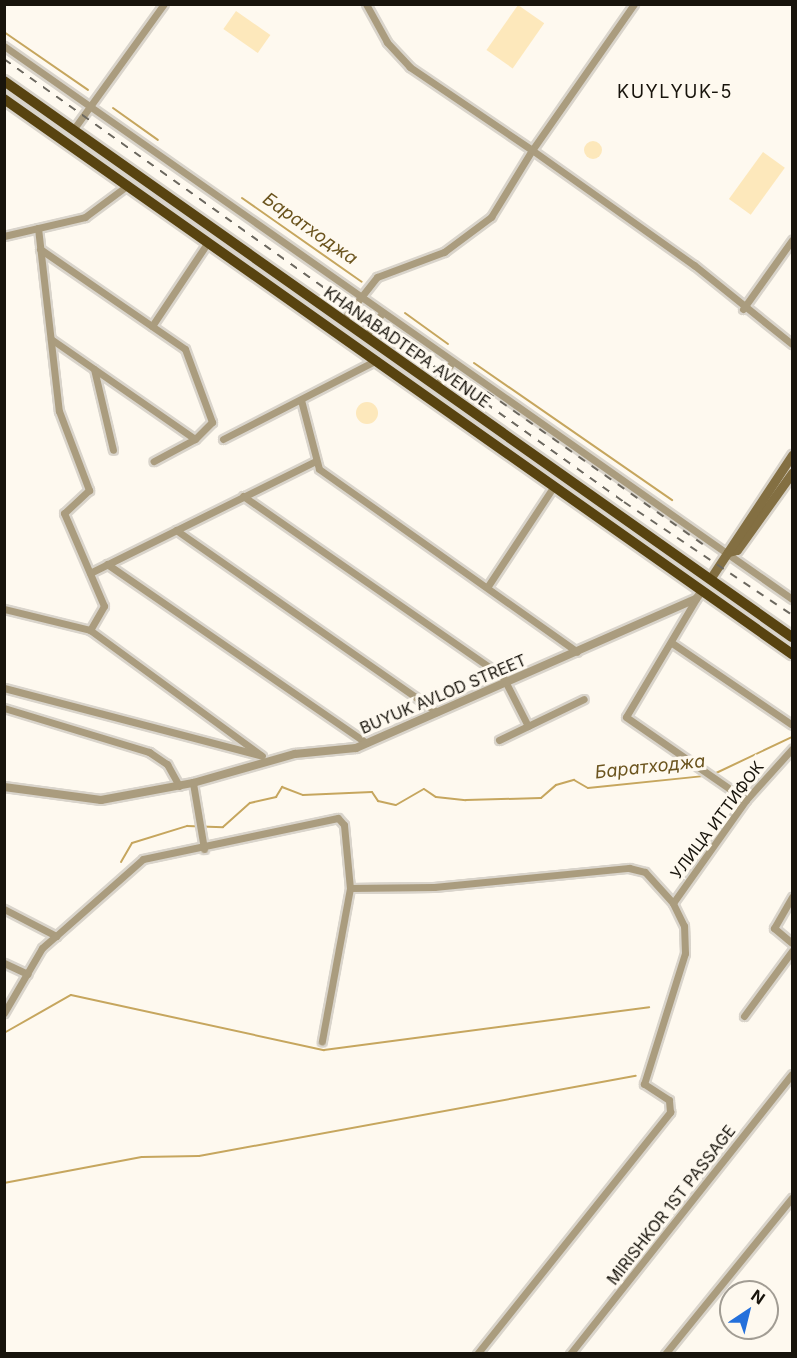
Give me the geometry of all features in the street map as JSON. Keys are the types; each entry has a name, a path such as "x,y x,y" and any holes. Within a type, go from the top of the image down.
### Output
{"highway":[{"name":"KHANABADTEPA AVENUE","path":"4,81 792,637"},
{"name":"KHANABADTEPA AVENUE","path":"4,99 554,486 699,595 792,654"},
{"path":"480,434 488,423"},
{"path":"699,595 710,579"}],"main road":[{"path":"710,579 792,455"},
{"path":"728,552 738,550 792,472"}],"street":[{"path":"73,130 164,4"},
{"path":"366,4 387,42 410,67 694,265 743,309 792,344"},
{"path":"343,320 377,277 444,252 491,217 532,150 634,4"},
{"path":"4,46 382,314 728,552 792,599"},
{"path":"4,237 85,217 128,185"},
{"path":"38,228 59,411 89,490 64,513 104,606 90,630"},
{"path":"743,309 792,240"},
{"path":"152,326 208,242"},
{"path":"40,249 186,349 212,422 195,440 154,461"},
{"path":"366,336 382,314"},
{"path":"51,339 195,440"},
{"path":"223,439 377,360"},
{"path":"436,386 452,362"},
{"path":"94,369 113,450"},
{"path":"301,400 315,462 577,652"},
{"path":"90,573 315,462"},
{"path":"488,586 554,486"},
{"path":"243,496 507,683 528,726"},
{"path":"176,530 437,712"},
{"path":"107,564 366,743"},
{"path":"699,595 672,643 625,714 746,800"},
{"name":"BUYUK AVLOD STREET","path":"4,787 91,801 193,783 267,757 366,743 577,652 699,595"},
{"path":"4,609 90,630 267,757"},
{"path":"672,643 792,725"},
{"path":"4,688 267,757"},
{"path":"499,740 584,699"},
{"path":"4,708 149,752 167,764 179,786"},
{"name":"УЛИЦА ИТТИФОК","path":"477,1353 670,1112 669,1100 644,1084 685,953 684,926 673,903 746,800 792,749"},
{"path":"193,783 204,849"},
{"path":"4,1013 28,974 56,936 143,859 204,849 338,818 344,825 350,888 322,1041"},
{"path":"350,888 434,887 629,868 645,872 673,903"},
{"path":"792,897 774,928 792,943"},
{"path":"4,909 56,936"},
{"path":"744,1016 792,951"},
{"path":"4,963 28,974"},
{"name":"MIRISHKOR 1ST PASSAGE","path":"570,1353 792,1074"},
{"path":"664,1353 792,1198"}],"shaded area":[{"path":"518,5 544,23 513,68 486,50"},
{"path":"236,11 270,35 258,53 223,29"},
{"path":"593,141 599,144 602,150 599,156 593,159 587,156 584,150 587,144"},
{"path":"763,152 785,168 751,215 729,199"},
{"path":"367,402 375,405 378,413 375,421 367,424 359,421 356,413 359,405"}],"waterway":[{"name":"Баратходжа","path":"4,32 88,90"},
{"name":"Баратходжа","path":"113,108 158,140"},
{"name":"Баратходжа","path":"242,198 362,282"},
{"name":"Баратходжа","path":"405,313 448,344"},
{"name":"Баратходжа","path":"474,363 672,500"},
{"name":"Баратходжа","path":"714,774 792,737"},
{"name":"Баратходжа","path":"121,862 132,843 187,826 223,827 250,803 276,797 282,787 303,795 372,792 378,801 396,805 424,789 436,797 466,800 541,798 556,785 574,780 588,788 705,776"},
{"path":"4,1033 71,995 324,1050 649,1007"},
{"path":"4,1183 142,1157 199,1156 636,1076"}],"railway":[{"path":"4,59 624,502 792,615"},
{"path":"487,392 705,546"}],"district":[{"name":"KUYLYUK-5","path":"675,92"}]}
